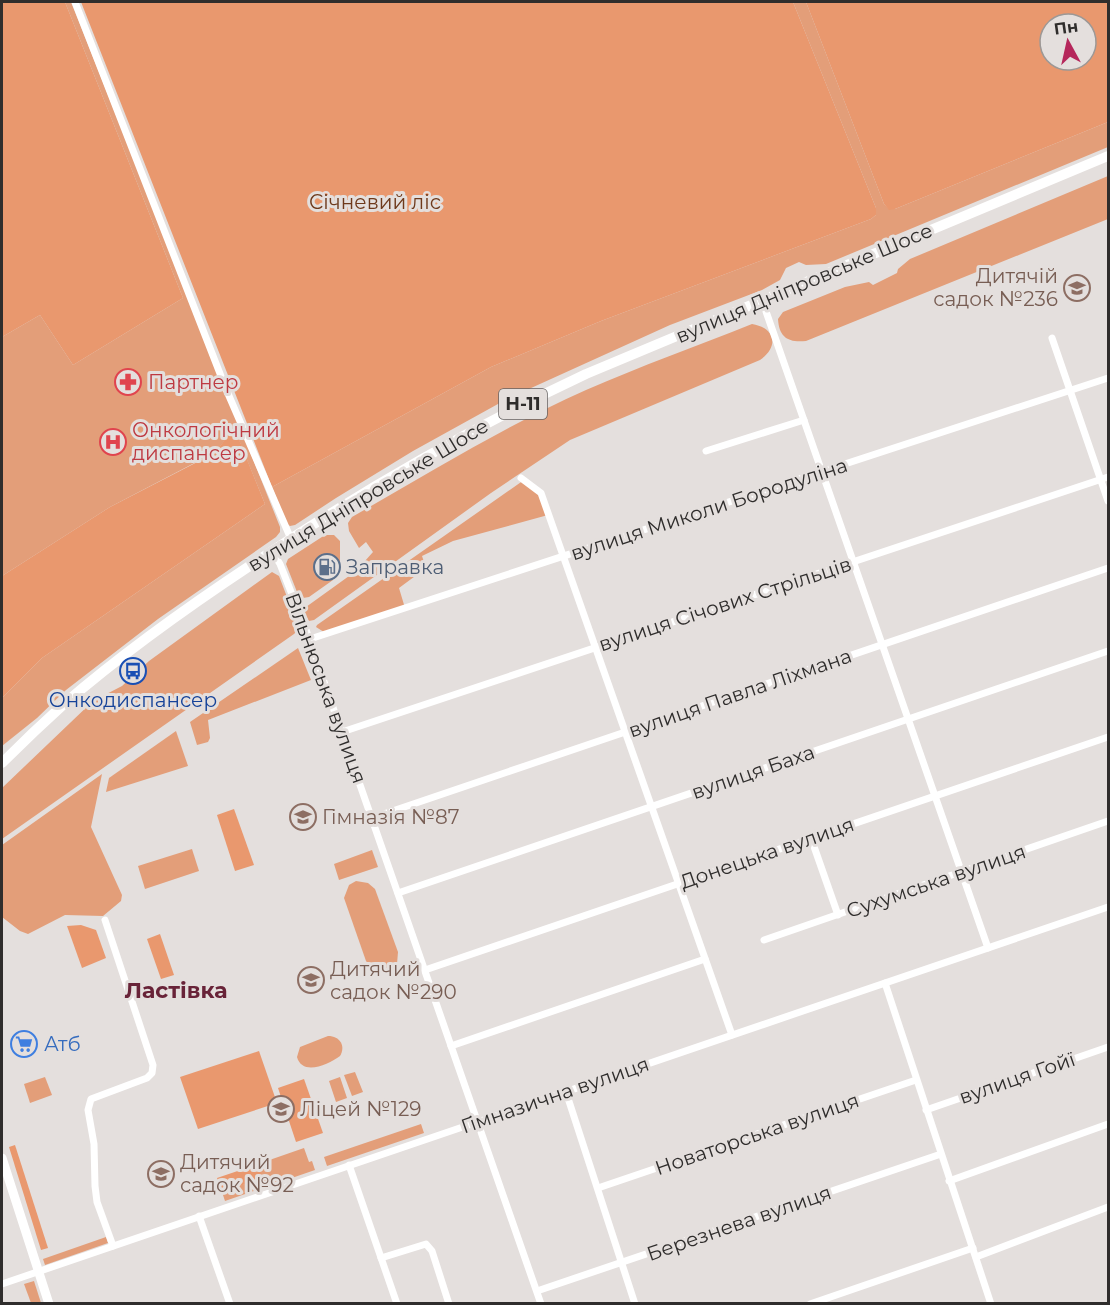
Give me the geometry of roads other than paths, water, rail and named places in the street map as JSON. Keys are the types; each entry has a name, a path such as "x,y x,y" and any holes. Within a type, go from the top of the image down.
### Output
{"main road":[{"name":"вулиця Дніпровське Шосе","path":"2,763 73,696 162,626 330,513 446,446 521,405 586,374 1108,156"}],"street":[{"path":"75,2 226,388 291,539"},
{"path":"762,300 988,948"},
{"path":"1052,338 1105,478 1108,501"},
{"name":"вулиця Миколи Бородуліна","path":"310,639 1108,378"},
{"path":"706,451 804,420"},
{"path":"521,478 541,493 732,1035"},
{"name":"вулиця Січових Стрільців","path":"342,732 1105,478"},
{"name":"Вільнюська вулиця","path":"272,551 280,564 310,639 541,1304"},
{"name":"вулиця Павла Ліхмана","path":"372,818 1108,568"},
{"name":"вулиця Баха","path":"398,893 1108,651"},
{"name":"Донецька вулиця","path":"425,970 1108,737"},
{"name":"Сухумська вулиця","path":"764,940 1108,822"},
{"path":"812,838 838,915"},
{"name":"Гімназична вулиця","path":"2,1284 1108,907"},
{"path":"105,920 153,1065 152,1073 147,1078 91,1099 88,1110 94,1144 94,1186 97,1202 113,1246"},
{"path":"451,1046 705,959"},
{"path":"885,983 991,1304"},
{"name":"вулиця Гойї","path":"926,1110 1108,1047"},
{"name":"Новаторська вулиця","path":"598,1188 916,1080"},
{"path":"566,1092 635,1304"},
{"path":"949,1181 1108,1124"},
{"name":"Березнева вулиця","path":"537,1291 941,1154"},
{"path":"2,1158 6,1188 49,1304"},
{"path":"349,1165 397,1304"},
{"path":"976,1257 1108,1207"},
{"path":"200,1216 230,1304"},
{"path":"381,1258 426,1244 432,1251 449,1304"},
{"path":"810,1304 973,1248"}],"place":[{"name":"Дитячій садок №236","path":"1077,288"},
{"name":"Партнер","path":"128,382"},
{"name":"Онкологічний диспансер","path":"113,442"},
{"name":"Заправка","path":"327,567"},
{"name":"Онкодиспансер","path":"133,671"},
{"name":"Гімназія №87","path":"303,817"},
{"name":"Дитячий садок №290","path":"311,980"},
{"name":"Атб","path":"24,1044"},
{"name":"Ліцей №129","path":"281,1109"},
{"name":"Дитячий садок №92","path":"161,1174"}],"district":[{"name":"Ластівка","path":"176,990"}],"park label":[{"name":"Січневий ліс","path":"375,202"}]}
